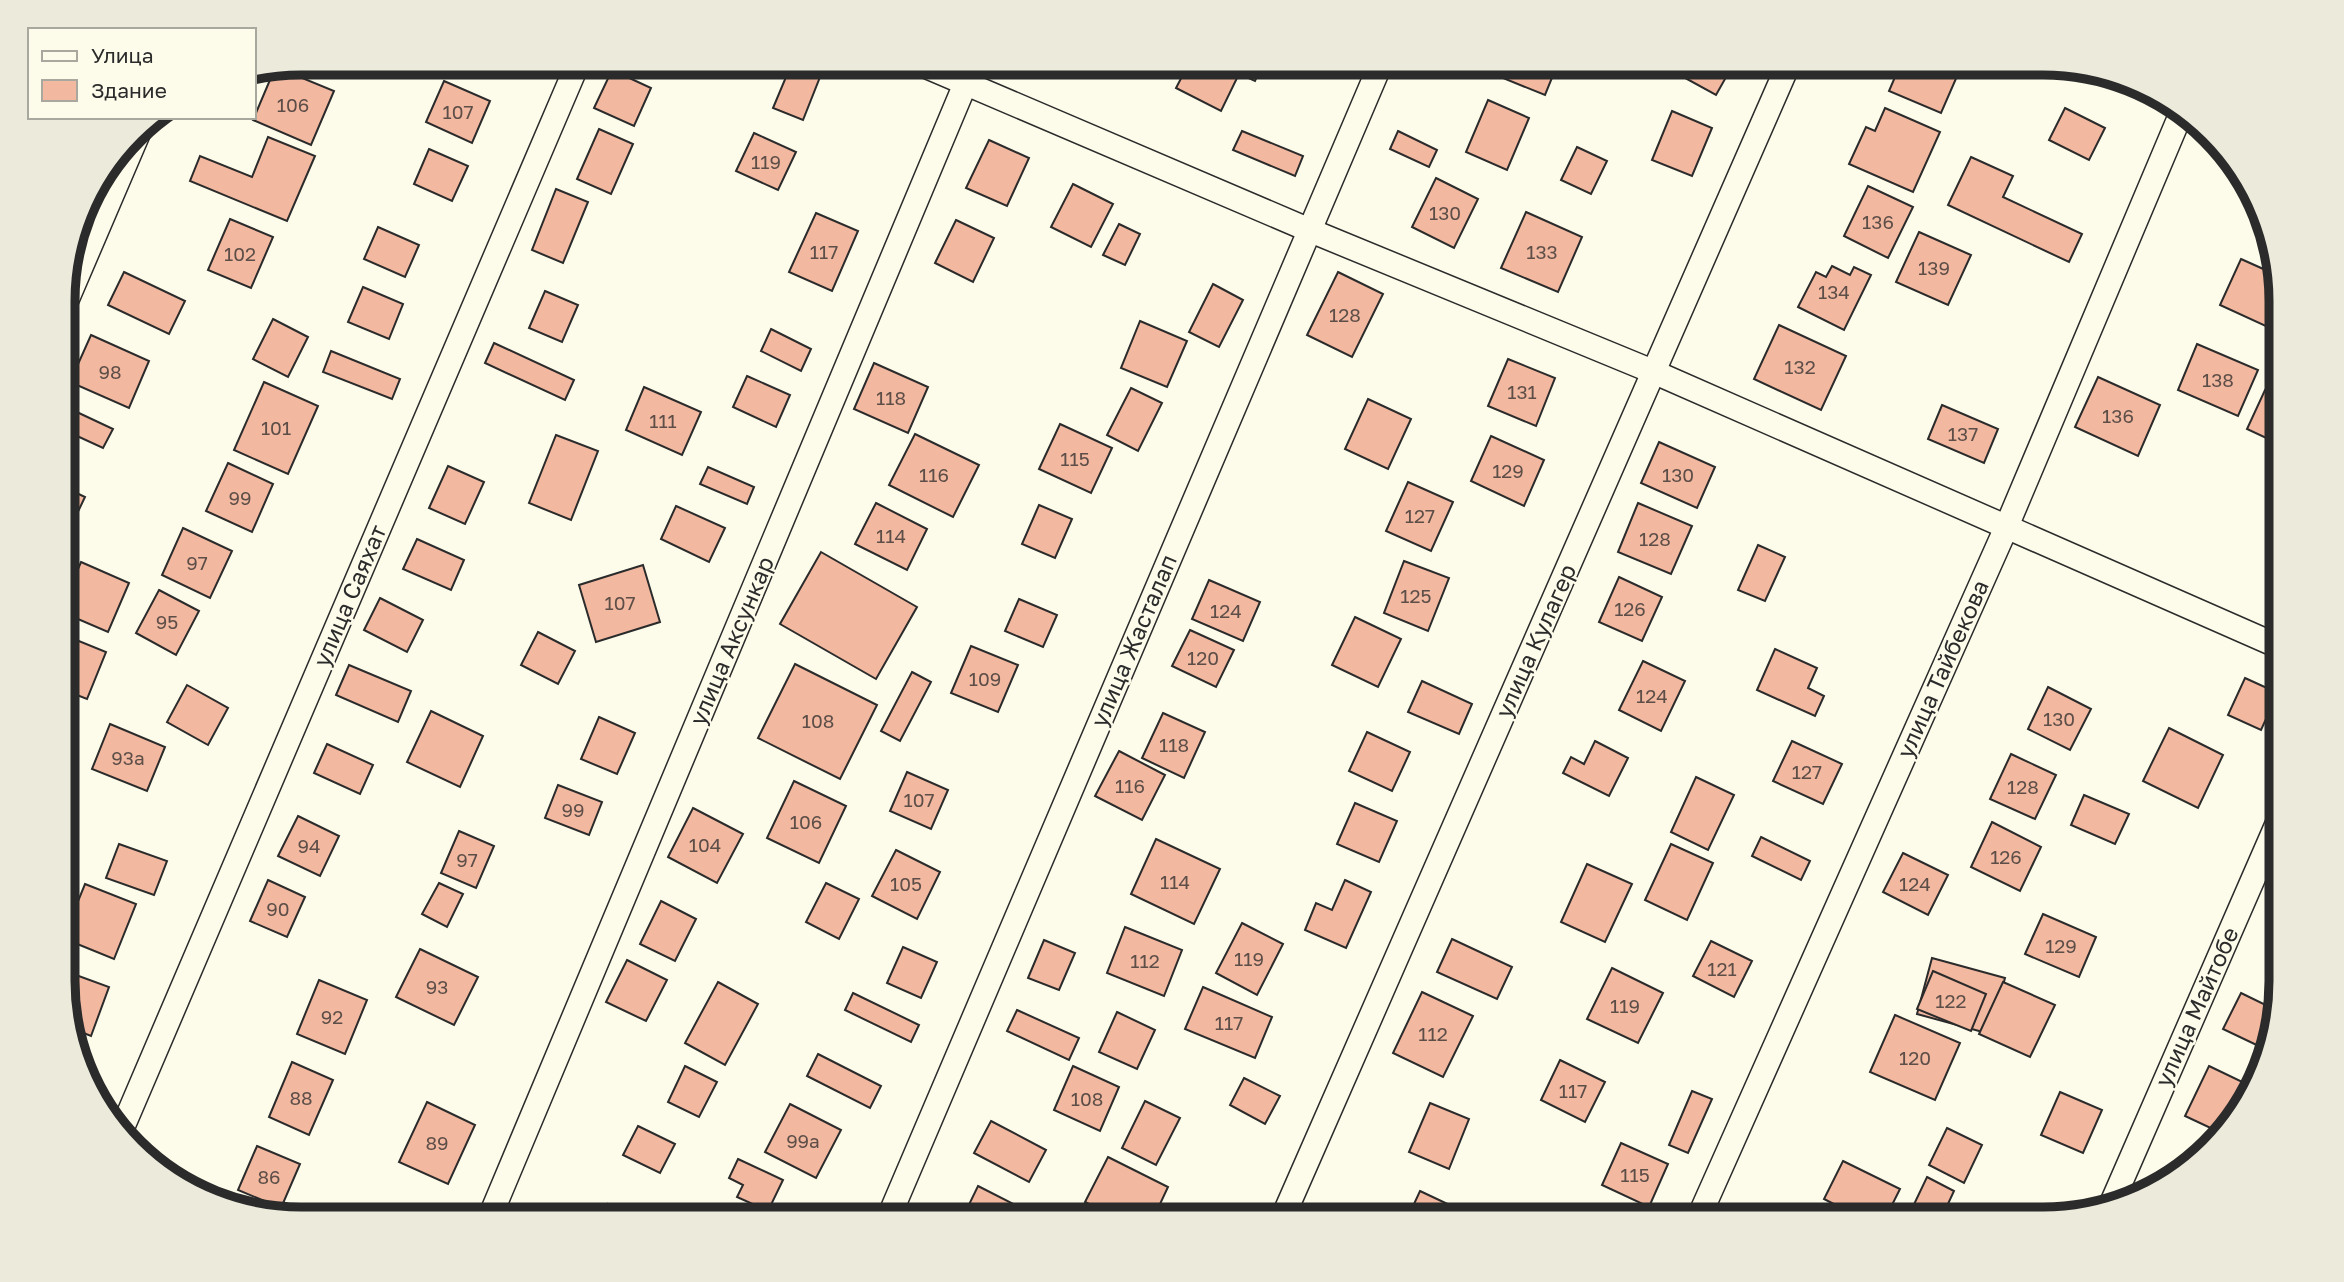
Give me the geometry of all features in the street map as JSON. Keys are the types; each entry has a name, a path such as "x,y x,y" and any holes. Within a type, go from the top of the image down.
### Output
{"street":[{"name":"улица Жасталап","path":"893,1207 1376,75"},
{"name":"улица Кулагер","path":"1288,1206 1784,75"},
{"name":"улица Саяхат","path":"125,1122 573,76"},
{"name":"улица Аксункар","path":"494,1207 969,76"},
{"path":"976,76 1309,230 1654,372 2269,642"},
{"name":"улица Тайбекова","path":"1704,1206 2006,528 2178,121"},
{"path":"77,278 128,157"},
{"name":"улица Майтобе","path":"2115,1195 2269,842"}],"building":[{"path":"1183,75 1238,76 1221,111 1176,88"},
{"path":"1243,75 1257,75 1255,81"},
{"path":"1498,75 1553,75 1545,95"},
{"path":"1680,75 1727,75 1716,95"},
{"path":"1896,75 1958,75 1941,113 1889,91"},
{"path":"297,76 334,91 311,145 253,120 256,119 271,78"},
{"path":"609,76 625,76 651,88 634,126 594,108"},
{"path":"787,76 820,77 803,120 773,108"},
{"path":"444,81 490,101 472,143 426,122"},
{"path":"1488,100 1529,118 1507,170 1466,152"},
{"path":"1885,108 1940,132 1913,192 1849,164 1866,127 1875,131"},
{"path":"2065,108 2105,128 2089,160 2049,140"},
{"path":"1672,111 1712,128 1692,176 1652,160"},
{"path":"599,129 633,144 611,194 577,179"},
{"path":"1242,131 1303,156 1295,176 1233,150"},
{"path":"1398,131 1437,150 1429,167 1390,149"},
{"path":"754,133 796,152 778,190 736,171"},
{"path":"268,137 315,156 287,221 190,181 200,156 252,177"},
{"path":"989,140 1029,158 1007,206 966,188"},
{"path":"1577,147 1607,161 1591,194 1561,180"},
{"path":"429,149 468,166 452,201 414,184"},
{"path":"1971,157 2013,176 2003,197 2082,234 2069,262 1948,205"},
{"path":"1436,178 1478,199 1454,248 1412,227"},
{"path":"1073,184 1113,204 1091,247 1051,227"},
{"path":"1868,186 1913,207 1888,258 1844,236"},
{"path":"556,189 588,202 563,263 532,250"},
{"path":"1526,212 1582,237 1558,292 1501,268"},
{"path":"816,213 858,231 832,291 789,272"},
{"path":"230,219 273,237 251,288 208,270"},
{"path":"956,220 994,238 973,282 935,263"},
{"path":"1119,224 1140,234 1125,265 1103,255"},
{"path":"378,227 419,245 405,277 364,259"},
{"path":"1919,232 1971,255 1948,305 1896,282"},
{"path":"2241,259 2267,270 2269,328 2220,305"},
{"path":"1832,266 1850,275 1854,267 1871,275 1844,330 1798,307 1816,272 1826,277"},
{"path":"124,272 185,301 169,334 108,305"},
{"path":"1338,272 1383,294 1352,357 1307,335"},
{"path":"1213,284 1243,300 1219,347 1189,332"},
{"path":"363,287 403,304 389,339 348,322"},
{"path":"545,291 578,305 562,342 529,328"},
{"path":"273,319 308,337 288,377 253,359"},
{"path":"1140,321 1187,341 1167,387 1121,368"},
{"path":"1779,325 1846,356 1821,410 1754,379"},
{"path":"771,329 811,349 801,371 761,351"},
{"path":"91,335 149,361 129,408 76,385 76,369"},
{"path":"494,343 574,380 565,400 485,363"},
{"path":"2197,344 2258,370 2238,416 2178,390"},
{"path":"331,351 400,379 392,399 323,372"},
{"path":"1508,359 1555,378 1536,426 1488,406"},
{"path":"874,363 928,387 908,433 854,409"},
{"path":"747,376 790,395 776,427 733,407"},
{"path":"2098,377 2160,405 2138,456 2075,427"},
{"path":"264,382 318,406 288,474 234,450"},
{"path":"644,387 701,412 682,455 626,430"},
{"path":"1131,388 1162,403 1138,451 1107,435"},
{"path":"2265,390 2269,392 2269,439 2247,429"},
{"path":"1368,399 1411,419 1388,469 1345,449"},
{"path":"1942,405 1998,429 1984,463 1928,439"},
{"path":"76,412 113,429 103,448 76,435"},
{"path":"1060,424 1112,448 1091,493 1039,469"},
{"path":"915,434 979,465 953,517 889,485"},
{"path":"556,435 598,451 571,520 529,503"},
{"path":"1491,436 1544,460 1524,506 1471,481"},
{"path":"1659,442 1715,467 1697,508 1641,483"},
{"path":"228,463 273,484 252,532 206,511"},
{"path":"448,466 484,482 465,524 429,508"},
{"path":"708,467 754,487 747,504 700,484"},
{"path":"1408,482 1453,502 1431,551 1386,531"},
{"path":"76,493 85,497 76,517"},
{"path":"876,503 927,529 907,570 855,544"},
{"path":"1638,503 1692,526 1671,574 1618,552"},
{"path":"1039,505 1072,519 1055,558 1022,544"},
{"path":"676,506 725,528 709,562 661,539"},
{"path":"183,528 232,551 210,598 162,575"},
{"path":"417,539 464,560 451,590 403,569"},
{"path":"1758,545 1785,557 1765,601 1738,590"},
{"path":"821,552 917,607 876,679 780,624"},
{"path":"1404,561 1449,578 1428,631 1384,613"},
{"path":"81,562 129,583 108,632 76,618 76,575"},
{"path":"643,565 660,622 596,642 579,585"},
{"path":"1619,577 1662,597 1642,641 1599,622"},
{"path":"1209,580 1260,602 1243,641 1192,619"},
{"path":"159,590 199,611 176,655 136,633"},
{"path":"380,598 423,620 407,652 364,630"},
{"path":"1019,599 1057,615 1043,647 1005,631"},
{"path":"1355,617 1401,639 1378,687 1332,665"},
{"path":"1190,630 1234,650 1216,687 1172,666"},
{"path":"538,632 575,651 558,684 521,665"},
{"path":"75,640 106,652 87,699 75,694"},
{"path":"971,646 1018,665 998,712 951,693"},
{"path":"1775,649 1817,668 1808,688 1824,696 1815,716 1757,690"},
{"path":"1643,661 1685,681 1661,731 1619,710"},
{"path":"795,664 877,705 840,779 758,738"},
{"path":"349,665 411,691 398,722 336,695"},
{"path":"912,672 931,682 900,741 881,731"},
{"path":"2245,678 2269,689 2269,713 2261,730 2228,715"},
{"path":"1422,681 1472,704 1459,734 1408,712"},
{"path":"187,685 228,708 208,745 167,722"},
{"path":"2048,687 2091,709 2070,750 2028,729"},
{"path":"431,711 483,736 460,787 407,762"},
{"path":"1163,713 1205,732 1184,778 1142,758"},
{"path":"599,717 635,733 617,774 581,759"},
{"path":"110,724 165,747 147,791 92,769"},
{"path":"2169,728 2223,755 2198,808 2143,781"},
{"path":"1367,732 1410,752 1392,791 1349,771"},
{"path":"1595,741 1628,758 1609,796 1563,773 1571,757 1584,764"},
{"path":"1792,741 1842,764 1823,804 1773,781"},
{"path":"327,744 373,765 360,794 314,773"},
{"path":"1119,751 1165,775 1142,820 1095,796"},
{"path":"2011,754 2056,775 2035,819 1990,799"},
{"path":"907,772 948,790 931,829 890,811"},
{"path":"1696,777 1734,795 1708,850 1671,832"},
{"path":"794,781 846,806 819,863 767,838"},
{"path":"558,785 602,802 589,835 545,818"},
{"path":"2084,795 2129,814 2115,844 2071,825"},
{"path":"1355,803 1397,821 1379,862 1337,844"},
{"path":"693,808 743,834 717,883 668,857"},
{"path":"298,816 339,836 320,876 278,856"},
{"path":"1992,822 2041,847 2020,891 1971,867"},
{"path":"459,831 494,846 476,888 441,873"},
{"path":"1761,837 1810,861 1801,880 1752,856"},
{"path":"1156,839 1220,869 1194,924 1131,894"},
{"path":"119,844 167,861 154,895 106,878"},
{"path":"1671,844 1713,863 1687,920 1645,900"},
{"path":"896,850 940,872 917,919 872,896"},
{"path":"1903,853 1948,875 1928,915 1883,892"},
{"path":"1587,864 1632,884 1605,942 1561,922"},
{"path":"268,880 305,897 287,937 250,921"},
{"path":"1345,880 1371,892 1346,948 1305,930 1316,903 1332,910"},
{"path":"439,883 463,894 447,927 422,914"},
{"path":"826,883 859,899 839,939 806,922"},
{"path":"85,884 136,904 114,959 75,943 75,908"},
{"path":"661,901 696,919 675,961 640,944"},
{"path":"2043,914 2096,937 2079,977 2025,954"},
{"path":"1242,923 1283,944 1257,995 1216,973"},
{"path":"1125,927 1182,950 1164,996 1107,973"},
{"path":"1452,939 1512,967 1497,999 1437,972"},
{"path":"1044,940 1075,953 1059,990 1028,978"},
{"path":"1711,941 1752,961 1734,997 1693,976"},
{"path":"903,947 937,962 921,998 887,983"},
{"path":"420,949 478,977 454,1025 396,997"},
{"path":"1932,958 2005,978 1990,1034 1917,1014"},
{"path":"627,960 667,980 646,1021 606,1002"},
{"path":"1612,968 1663,993 1638,1043 1587,1019"},
{"path":"1933,971 1986,994 1971,1031 1917,1009"},
{"path":"75,975 109,987 91,1036 82,1032"},
{"path":"319,980 367,1000 345,1054 297,1034"},
{"path":"718,982 758,1004 725,1065 685,1043"},
{"path":"2003,982 2055,1005 2030,1057 1979,1034"},
{"path":"1203,987 1272,1017 1255,1058 1185,1029"},
{"path":"1422,992 1473,1016 1443,1077 1393,1053"},
{"path":"853,993 919,1025 911,1042 845,1010"},
{"path":"2241,993 2267,1005 2259,1046 2223,1029"},
{"path":"1017,1010 1079,1038 1069,1060 1007,1031"},
{"path":"1117,1012 1155,1030 1137,1069 1099,1052"},
{"path":"1895,1015 1960,1043 1935,1100 1870,1072"},
{"path":"818,1054 881,1086 870,1108 807,1076"},
{"path":"1560,1060 1605,1082 1585,1122 1541,1100"},
{"path":"292,1062 333,1080 309,1135 269,1117"},
{"path":"685,1066 717,1082 699,1117 668,1102"},
{"path":"1073,1066 1119,1087 1100,1131 1054,1110"},
{"path":"2209,1066 2244,1083 2213,1129 2185,1116"},
{"path":"1244,1078 1280,1096 1265,1124 1230,1105"},
{"path":"1692,1091 1712,1099 1688,1153 1669,1145"},
{"path":"2060,1092 2102,1110 2083,1153 2041,1135"},
{"path":"1145,1101 1180,1118 1156,1165 1122,1148"},
{"path":"427,1102 475,1125 448,1184 399,1162"},
{"path":"1430,1103 1469,1119 1449,1169 1409,1152"},
{"path":"790,1104 841,1130 816,1178 765,1152"},
{"path":"991,1121 1046,1150 1029,1182 974,1153"},
{"path":"638,1126 675,1144 660,1173 623,1155"},
{"path":"1947,1128 1982,1145 1964,1183 1929,1165"},
{"path":"1621,1143 1668,1164 1649,1206 1602,1185"},
{"path":"257,1146 300,1164 282,1205 271,1204 238,1190"},
{"path":"1108,1157 1168,1187 1159,1207 1094,1207 1085,1202"},
{"path":"738,1159 783,1180 770,1207 759,1207 737,1197 743,1185 729,1178"},
{"path":"1843,1161 1900,1189 1891,1206 1838,1206 1824,1199"},
{"path":"1927,1177 1954,1191 1947,1206 1913,1206"},
{"path":"978,1186 1018,1207 968,1207"},
{"path":"1420,1191 1453,1206 1413,1206"}]}
